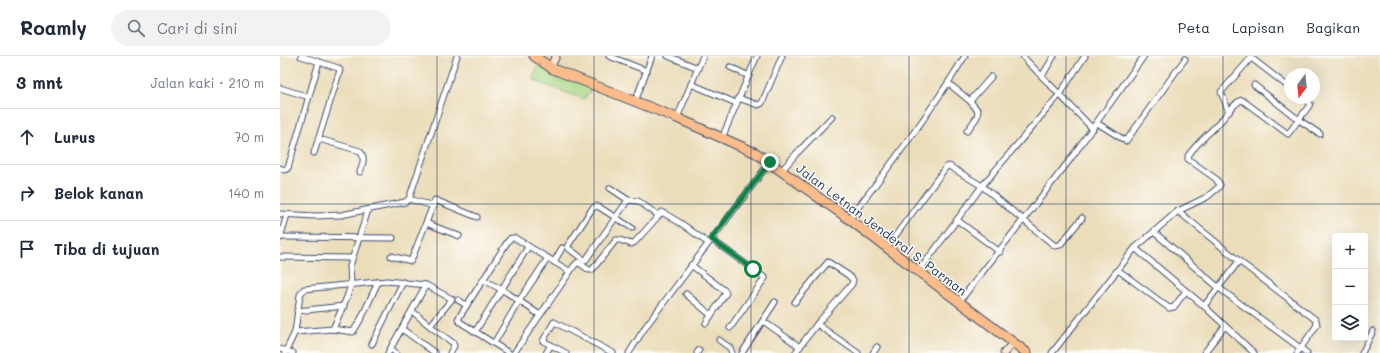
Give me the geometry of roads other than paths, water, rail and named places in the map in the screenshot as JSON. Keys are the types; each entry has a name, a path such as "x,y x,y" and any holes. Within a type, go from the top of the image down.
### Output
{"highway":[{"name":"Jalan Letnan Jenderal S. Parman","path":"534,56 550,68 677,118 751,150 782,170 849,219 1027,353"}],"main road":[{"path":"550,68 556,56"},
{"path":"1004,353 1013,343"}],"street":[{"path":"301,56 338,68 340,72 314,153"},
{"path":"280,214 341,215 405,202 409,198 457,56"},
{"path":"609,56 647,71"},
{"path":"635,102 652,56"},
{"path":"668,56 698,68"},
{"path":"677,118 703,56"},
{"path":"722,138 757,56"},
{"path":"849,219 894,162 965,56"},
{"path":"1022,56 1093,129"},
{"path":"1042,76 1054,56"},
{"path":"919,271 982,186 1059,95 1085,56"},
{"path":"959,302 1000,252 1093,129 1144,56"},
{"path":"691,84 737,101 758,105 762,103 780,57"},
{"path":"1229,112 1221,92 1250,57 1284,83"},
{"path":"1097,123 1126,141 1185,59"},
{"path":"280,168 285,170 288,168 319,62"},
{"path":"730,67 748,76"},
{"path":"970,101 990,78"},
{"path":"948,83 970,101 978,112 967,131"},
{"path":"1254,85 1299,120 1320,134"},
{"path":"280,88 309,97"},
{"path":"1052,353 1135,248 1178,211 1207,196 1220,187 1220,184 1216,179 1188,158 1204,136 1216,126 1237,102 1242,100 1288,134 1310,104"},
{"path":"782,170 832,117"},
{"path":"319,139 360,151 364,155 360,172"},
{"path":"629,353 646,326 770,162"},
{"path":"887,247 946,167 951,167 982,186 1051,243 1057,246 1060,245 1082,218"},
{"path":"610,188 628,200 638,201 658,215"},
{"path":"409,198 434,206"},
{"path":"391,256 411,261 436,200 477,217"},
{"path":"628,200 616,218 585,261 567,248 567,245 592,209 596,206 599,207 616,218 632,228"},
{"path":"333,330 344,306 351,285 350,266 368,210"},
{"path":"1178,211 1316,320 1317,325 1299,351"},
{"path":"514,353 569,271 578,262 589,270 592,269 616,240 631,244 635,242 662,212 765,278 730,328"},
{"path":"287,215 280,237 393,238"},
{"path":"957,220 1000,252"},
{"path":"426,223 459,236"},
{"path":"1154,232 1219,288 1299,351 1307,353"},
{"path":"509,353 458,320 466,305 484,280 508,241 511,238 515,238 569,271"},
{"path":"475,332 528,246"},
{"path":"554,262 562,248"},
{"path":"1135,248 1204,306 1251,352"},
{"path":"280,257 352,258"},
{"path":"494,343 519,301 548,258"},
{"path":"1204,306 1240,261"},
{"path":"795,302 828,262 853,280 852,284 817,324 796,353"},
{"path":"692,265 725,291 725,295 706,323"},
{"path":"1118,270 1169,308 1174,307 1186,291"},
{"path":"484,280 502,289 540,315"},
{"path":"286,352 295,332 300,295 303,290 387,281 426,285 452,299 430,326"},
{"path":"295,332 333,330 351,332 354,330 378,282"},
{"path":"372,344 403,282"},
{"path":"396,353 389,351 426,285"},
{"path":"686,294 711,315"},
{"path":"458,300 466,305"},
{"path":"742,353 775,302"},
{"path":"297,311 344,306"},
{"path":"412,311 453,343 454,346 450,353"},
{"path":"763,321 800,347"},
{"path":"566,353 544,341 554,322 613,353"},
{"path":"817,324 858,353"},
{"path":"1204,353 1225,326"},
{"path":"402,329 435,353"},
{"path":"1362,353 1373,331"},
{"path":"719,340 730,348 732,353"},
{"path":"546,353 551,345"},
{"path":"873,353 877,347"},
{"path":"280,349 293,353"}]}
